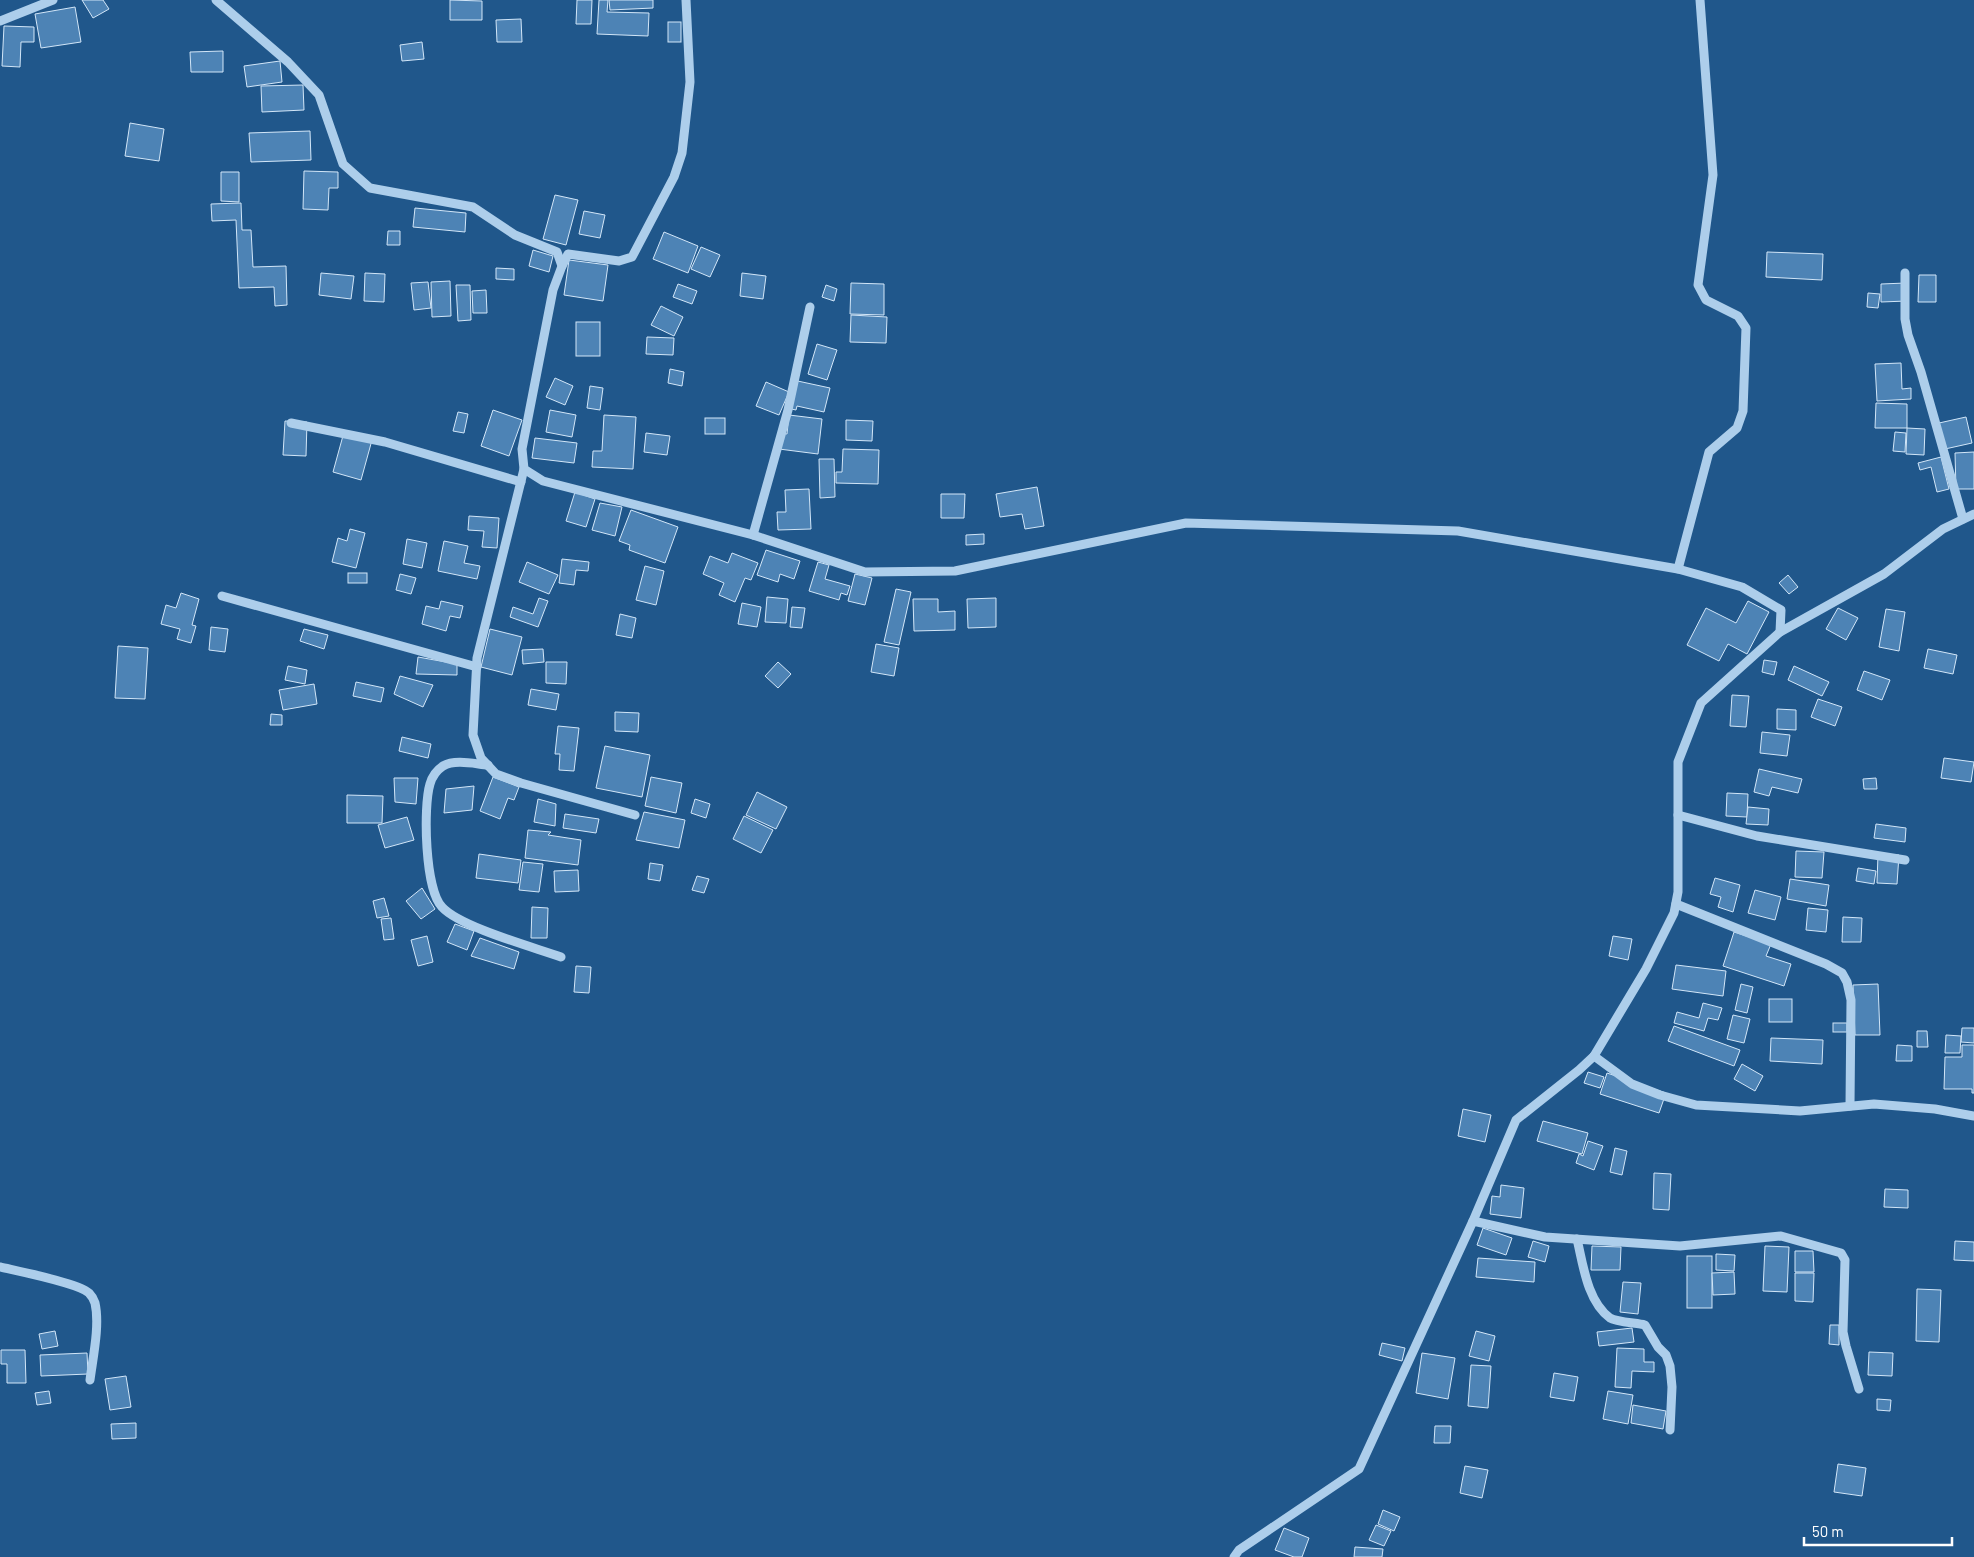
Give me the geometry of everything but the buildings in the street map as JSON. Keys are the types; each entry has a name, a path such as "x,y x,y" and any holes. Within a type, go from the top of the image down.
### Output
{"street":[{"path":"0,21 53,0"},
{"path":"216,0 288,62 320,95 343,164 370,188 473,207 514,235 557,252 562,266"},
{"path":"635,815 521,783 496,774 481,758 473,736 477,658 524,469 522,450 553,290 562,266 568,254 619,261 632,257 674,177 682,153 690,82 686,0"},
{"path":"1678,569 1708,452 1738,428 1744,402 1746,328 1738,316 1706,300 1698,285 1713,175 1700,0"},
{"path":"1904,273 1904,318 1908,335 1921,372 1963,520"},
{"path":"753,534 788,410 810,307"},
{"path":"292,423 385,442 521,482"},
{"path":"524,469 543,480 753,534 865,572 955,571 1186,523 1458,531 1678,569 1742,587 1781,610 1780,632"},
{"path":"1234,1557 1239,1550 1359,1468 1473,1221 1516,1120 1594,1056 1646,969 1674,913 1676,904 1678,892 1678,762 1701,703 1780,632 1884,574 1943,529 1974,514"},
{"path":"222,596 376,637 477,667"},
{"path":"488,765 457,762 445,765 436,772 430,785 426,831 428,868 434,895 441,907 456,917 490,932 561,957"},
{"path":"1678,815 1757,836 1905,860"},
{"path":"1676,904 1826,964 1842,973 1847,982 1851,1000 1850,1106"},
{"path":"1594,1056 1632,1084 1660,1096 1696,1105 1800,1111 1874,1104 1974,1116"},
{"path":"1473,1221 1545,1237 1680,1246 1781,1236 1841,1253 1845,1260 1843,1332 1859,1389"},
{"path":"1577,1239 1587,1283 1598,1304 1611,1319 1645,1325 1658,1347 1666,1355 1670,1366 1672,1387 1670,1430"},
{"path":"0,1267 82,1288 90,1293 95,1302 96,1328 90,1380"}]}
